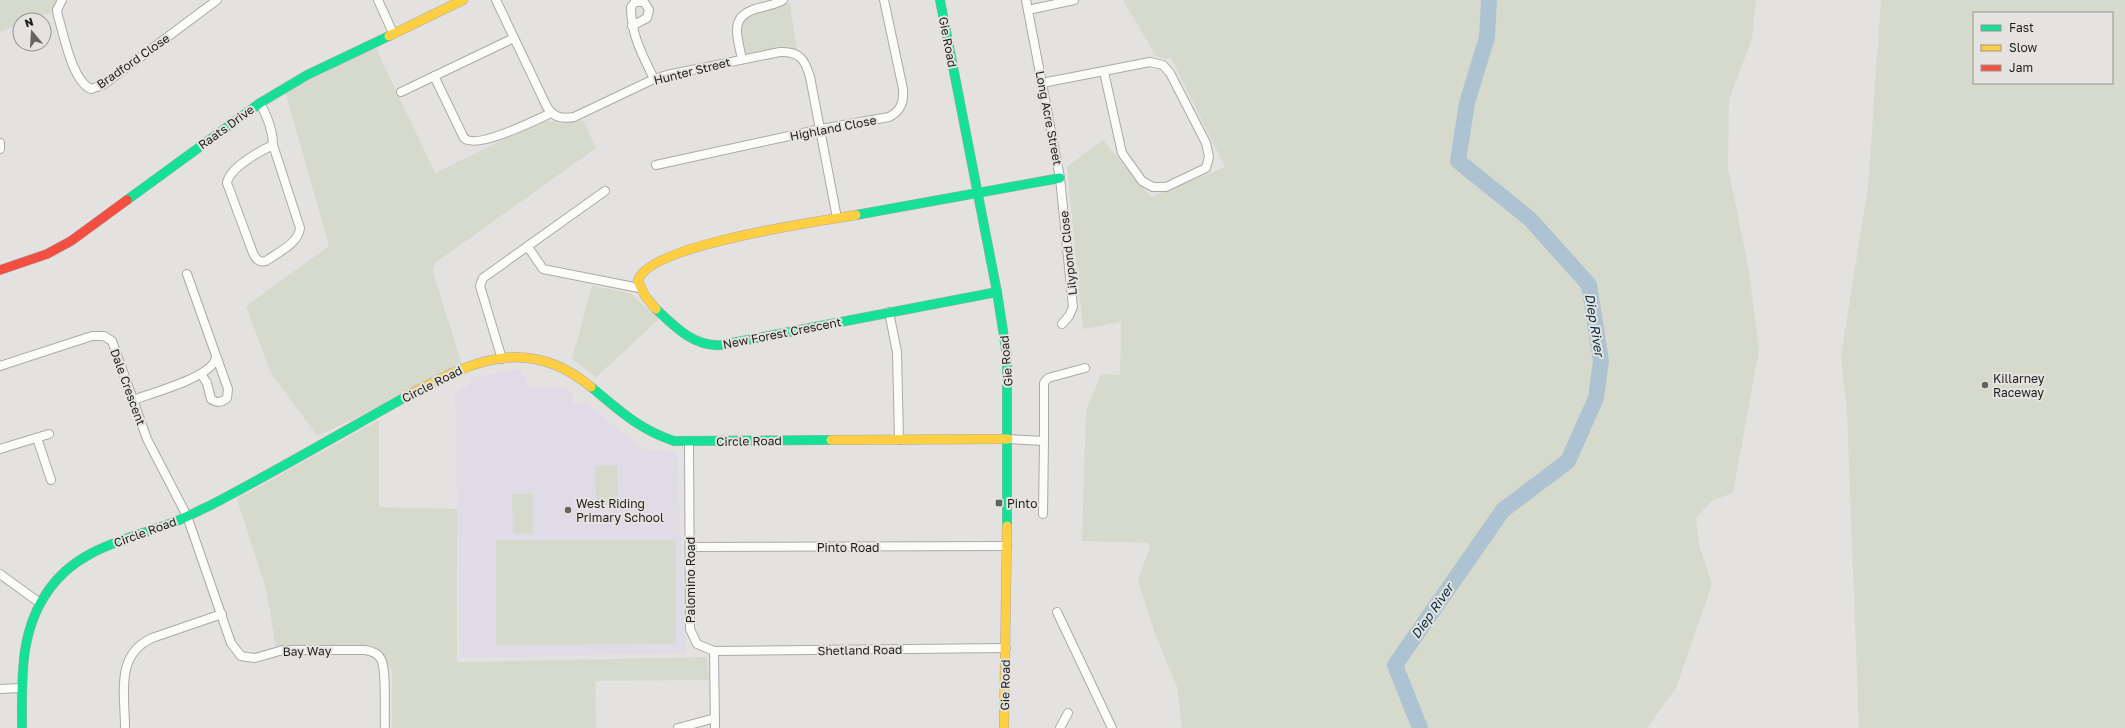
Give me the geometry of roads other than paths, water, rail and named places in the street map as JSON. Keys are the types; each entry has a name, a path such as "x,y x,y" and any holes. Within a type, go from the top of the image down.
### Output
{"street":[{"name":"Bradford Close","path":"62,0 57,10 58,16 76,74 85,87 91,89 103,85 217,0"},
{"path":"378,0 393,33"},
{"name":"Raats Drive","path":"0,270 41,257 72,241 260,103 307,75 463,0"},
{"path":"434,76 464,138 469,142 478,141 512,131 551,113 496,0"},
{"path":"742,59 737,36 738,20 747,11 777,4 783,0"},
{"name":"Highland Close","path":"656,165 821,129 889,117 896,114 900,109 903,89 884,0"},
{"name":"Gie Road","path":"940,0 997,292 1007,356 1008,439 1004,728"},
{"name":"Long Acre Street","path":"977,192 1060,178 1026,0"},
{"path":"1028,10 1074,0"},
{"path":"632,26 637,43 654,79"},
{"path":"401,92 514,38"},
{"name":"Hunter Street","path":"551,113 564,119 574,117 654,79 742,59 780,52 793,52 800,56 806,64 810,77 837,218"},
{"path":"1042,83 1153,62 1166,67 1206,143 1210,158 1206,168 1166,187 1153,187 1142,181 1122,153 1104,72"},
{"path":"260,103 266,114 273,136 272,145 299,221 300,233 294,241 266,261 261,262 253,253 227,183 229,175 240,165 272,145"},
{"path":"0,142 0,149"},
{"name":"Lilypond Close","path":"1060,178 1073,307 1069,316 1062,324"},
{"path":"502,359 480,286 483,278 605,191"},
{"path":"528,247 543,269 639,288 640,275 644,270 682,252 758,232 977,192"},
{"path":"187,274 228,389 227,398 222,402 216,402 211,399 207,382 201,374"},
{"name":"New Forest Crescent","path":"639,288 689,338 707,345 720,345 997,292"},
{"path":"889,312 897,352 900,440"},
{"name":"Dale Crescent","path":"0,366 92,336 104,336 112,341 155,457 186,516"},
{"name":"Circle Road","path":"22,728 22,688 25,638 32,617 64,572 87,555 186,516 248,485 455,372 471,366 502,359 524,357 554,363 572,372 644,430 667,440 689,442 1008,439"},
{"path":"133,400 201,374 213,365 216,358"},
{"path":"1043,514 1044,383 1048,378 1085,368"},
{"path":"0,449 49,434"},
{"path":"37,438 51,480"},
{"path":"1008,439 1044,441"},
{"name":"Palomino Road","path":"689,442 690,629 697,644 714,651"},
{"name":"Bay Way","path":"186,516 222,614 231,643 241,656 254,658 283,650 365,650 377,654 380,658 383,670 385,728"},
{"name":"Pinto Road","path":"690,547 1007,546"},
{"path":"0,574 40,604"},
{"path":"1057,612 1112,728"},
{"path":"125,728 125,672 127,660 132,652 143,642 152,638 222,614"},
{"name":"Shetland Road","path":"714,651 1006,648"},
{"path":"714,651 715,728"},
{"path":"0,689 22,688"},
{"path":"1060,728 1068,713"},
{"path":"678,728 715,718"}],"waterway":[{"name":"Diep River","path":"1420,728 1395,665 1503,510 1568,461 1596,398 1601,361 1589,285 1530,219 1458,161 1467,103 1487,37 1489,0"}],"place":[{"name":"Killarney Raceway","path":"1985,385"},
{"name":"Pinto","path":"999,503"},
{"name":"West Riding Primary School","path":"568,510"}]}
